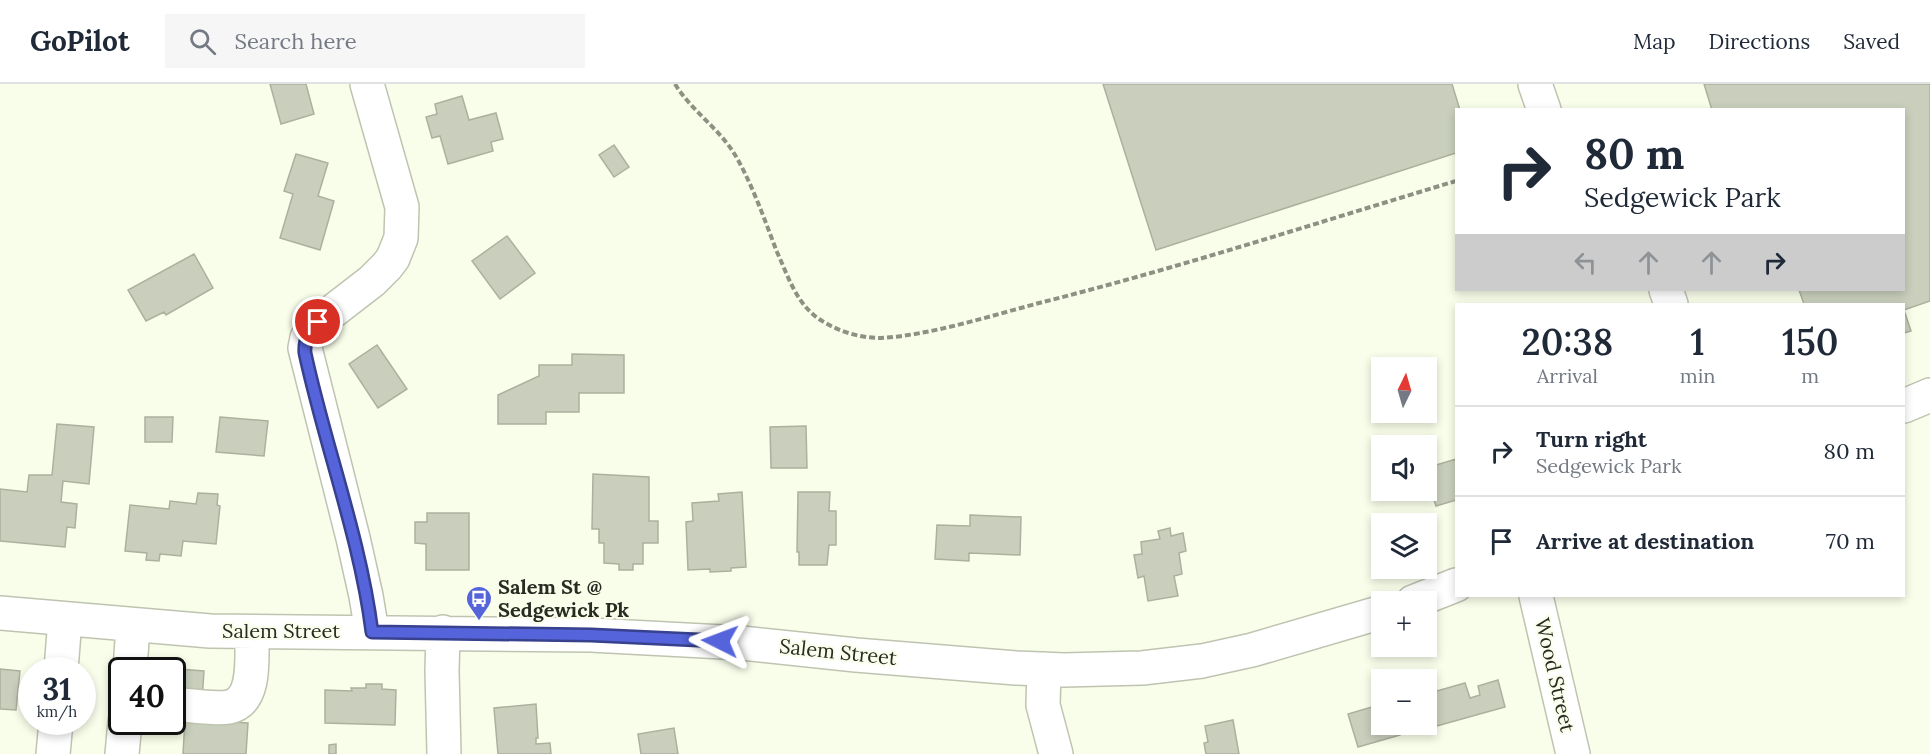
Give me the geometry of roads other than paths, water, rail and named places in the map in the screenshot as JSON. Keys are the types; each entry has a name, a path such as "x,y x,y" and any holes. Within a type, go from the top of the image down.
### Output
{"street":[{"path":"367,84 402,207 401,238 387,266 372,281 315,325 307,338 305,348 353,538 372,632"},
{"path":"1535,84 1543,108"},
{"path":"1905,406 1930,395"},
{"path":"1437,593 1455,585"},
{"name":"Wood Street","path":"1536,597 1573,754"},
{"name":"Salem Street","path":"0,613 210,631 591,635 742,643 868,656 1044,669 1142,668 1203,661 1262,647 1371,615"},
{"path":"62,657 65,619"},
{"path":"131,657 134,625"},
{"path":"186,705 228,707 241,701 250,683 252,632"},
{"path":"443,632 444,754"},
{"path":"1044,669 1044,705 1056,754"},
{"path":"53,754 55,735"},
{"path":"122,754 124,735"}],"place":[{"name":"Salem St @ Sedgewick Pk","path":"479,622"}]}
